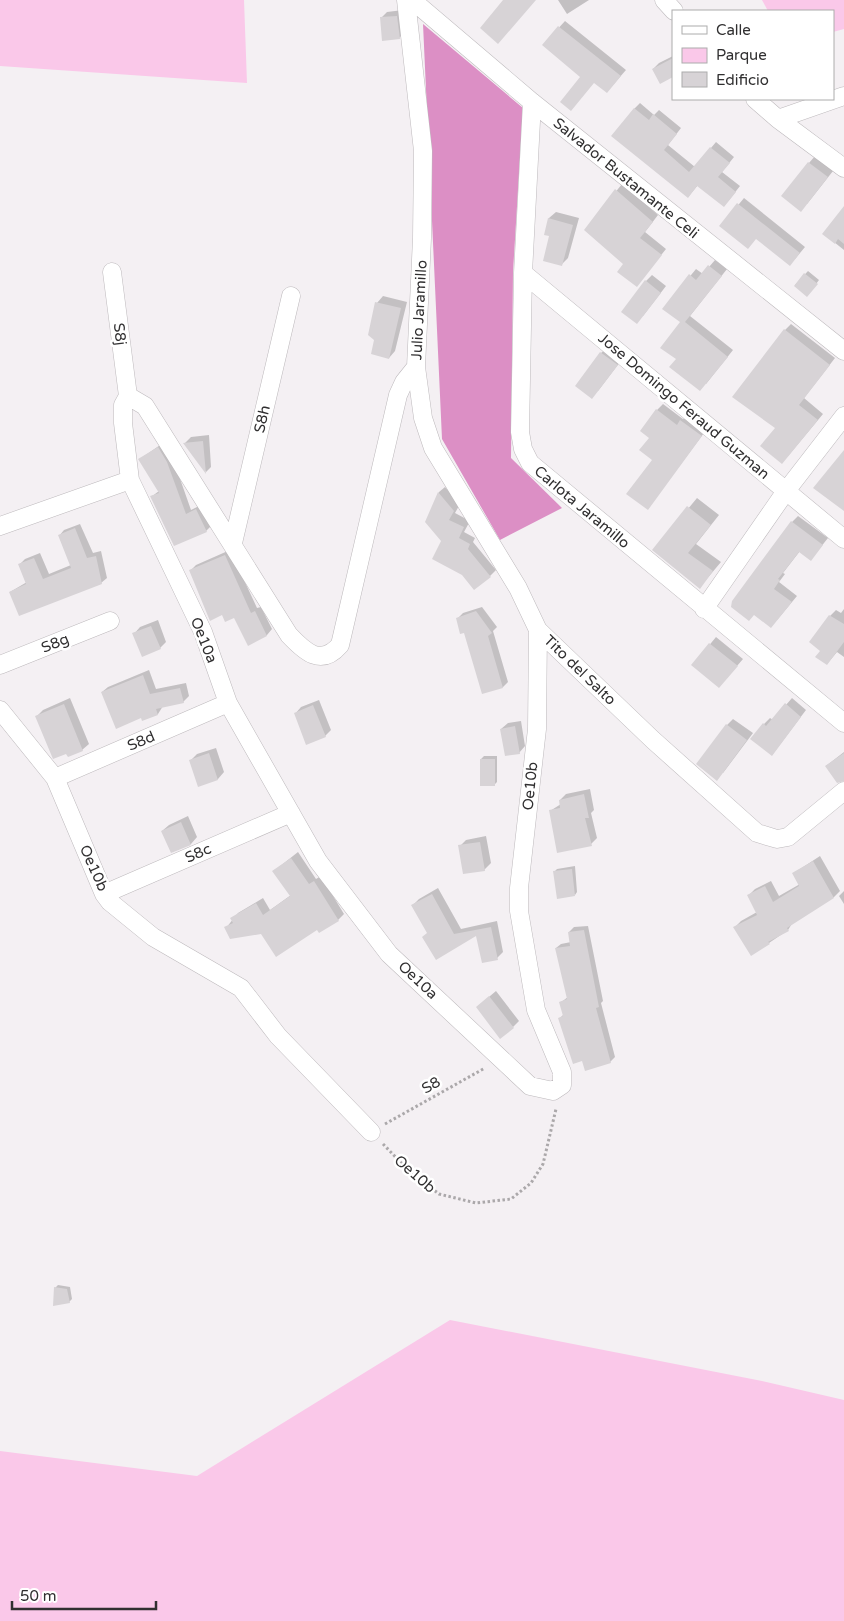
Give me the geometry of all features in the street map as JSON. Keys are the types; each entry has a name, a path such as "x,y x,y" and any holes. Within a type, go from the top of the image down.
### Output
{"street":[{"name":"Julio Jaramillo","path":"233,544 289,635 304,651 322,657 333,654 340,645 398,395 404,382 416,367 422,238 423,151 406,0"},
{"name":"Salvador Bustamante Celi","path":"412,0 532,102 844,351"},
{"path":"664,0 673,10"},
{"path":"756,100 778,119 844,168"},
{"path":"778,119 833,100"},
{"name":"Carlota Jaramillo","path":"532,102 524,272 520,432 523,449 530,463 844,723"},
{"name":"S8j","path":"112,272 128,396"},
{"name":"Jose Domingo Feraud Guzman","path":"524,272 844,538"},
{"name":"S8h","path":"233,544 291,296"},
{"name":"Tito del Salto","path":"416,367 423,418 433,448 518,588 538,630 757,833 776,839 788,837 844,791"},
{"path":"128,396 145,406 233,544"},
{"name":"Oe10a","path":"128,396 123,406 123,423 130,480 203,632 228,704 318,861 389,954 503,1058 530,1086 553,1091 562,1085"},
{"path":"704,609 786,491 844,416"},
{"path":"0,526 130,480"},
{"name":"S8g","path":"0,665 110,621"},
{"name":"Oe10b","path":"538,630 537,729 519,888 519,911 536,1010 562,1072 562,1085"},
{"name":"S8d","path":"54,778 228,704"},
{"name":"Oe10b","path":"0,710 54,778 104,894 110,902 153,937 241,988 278,1036 371,1132"},
{"name":"S8c","path":"104,894 291,813"}],"path":[{"name":"S8","path":"371,1132 503,1058"},
{"name":"Oe10b","path":"371,1132 410,1172 439,1194 476,1203 511,1199 530,1183 543,1164 562,1085"}],"green space":[{"path":"0,0 244,0 247,83 0,66"},
{"path":"762,0 844,0 844,29 834,32 834,10 767,10"},
{"path":"450,1320 762,1381 844,1400 844,1621 0,1621 0,1451 197,1476"}],"shaded area":[{"path":"423,24 523,108 513,272 511,458 562,508 500,540 442,439"}],"building":[{"path":"503,0 536,0 498,44 480,28"},
{"path":"397,16 400,39 382,41 380,17"},
{"path":"558,26 621,76 607,93 594,83 571,111 560,102 580,77 542,45"},
{"path":"672,59 672,78 660,84 652,69"},
{"path":"634,108 649,120 653,114 677,134 664,150 689,172 710,147 730,163 718,177 736,192 724,207 697,186 688,198 611,136"},
{"path":"808,162 828,177 801,212 781,196"},
{"path":"615,189 653,222 640,238 662,255 637,287 617,272 623,264 584,230"},
{"path":"737,203 800,253 790,266 756,239 748,249 719,226"},
{"path":"844,206 844,244 838,239 835,244 822,234"},
{"path":"548,218 573,225 562,266 543,261 549,236 544,235"},
{"path":"708,265 722,276 685,322 728,357 700,391 669,367 676,359 660,348 680,322 662,309 689,274 696,280"},
{"path":"804,273 818,284 807,297 794,286"},
{"path":"645,280 661,293 637,324 621,312"},
{"path":"375,302 401,308 389,359 371,354 374,340 368,335"},
{"path":"784,329 830,365 799,405 818,420 782,464 760,446 775,428 732,397"},
{"path":"600,352 618,365 592,399 575,386"},
{"path":"656,409 677,425 680,420 702,436 648,510 626,494 652,460 639,450 649,438 640,431"},
{"path":"203,441 206,474 183,443"},
{"path":"158,447 167,462 186,514 196,509 207,532 174,546 150,496 159,493 138,459"},
{"path":"844,450 844,511 813,488"},
{"path":"438,492 454,511 449,520 464,527 459,538 470,544 468,549 491,577 474,590 462,575 432,559 441,541 425,522"},
{"path":"687,506 711,525 688,553 713,571 700,589 652,550"},
{"path":"791,521 823,545 811,561 799,552 778,579 780,580 774,589 792,602 771,628 754,615 749,621 731,607 732,601"},
{"path":"75,528 87,558 96,556 102,584 19,616 9,592 26,584 18,564 34,558 43,579 71,568 58,535"},
{"path":"225,555 251,613 255,611 267,636 248,646 234,618 225,622 222,615 210,621 189,570"},
{"path":"476,611 492,633 488,636 503,688 482,694 464,633 460,634 456,618"},
{"path":"829,615 844,624 844,642 827,665 815,657 820,651 809,642"},
{"path":"151,626 161,649 142,657 132,633"},
{"path":"709,643 738,666 719,688 691,665"},
{"path":"143,675 150,694 180,688 184,703 156,709 158,715 142,721 141,718 116,729 101,692"},
{"path":"785,703 801,717 772,756 750,739 763,723 766,726"},
{"path":"64,704 83,751 68,757 66,754 53,759 35,716"},
{"path":"313,705 326,737 306,745 294,713"},
{"path":"726,724 747,740 717,781 696,764"},
{"path":"515,726 520,754 505,756 500,729"},
{"path":"209,753 218,780 198,787 189,760"},
{"path":"844,753 844,781 837,783 825,766"},
{"path":"480,759 495,759 495,786 480,786"},
{"path":"584,794 589,818 585,818 592,846 557,853 549,810 560,808 559,800"},
{"path":"181,822 191,845 171,853 161,831"},
{"path":"480,842 485,871 463,874 458,845"},
{"path":"291,858 309,884 314,881 339,921 319,933 317,930 276,957 261,934 230,939 224,927 233,923 230,918 256,903 263,915 290,896 272,871"},
{"path":"813,861 834,898 787,928 789,931 768,942 770,944 751,956 733,927 757,915 747,895 765,886 773,902 799,886 792,873"},
{"path":"572,869 575,896 557,899 553,871"},
{"path":"432,894 454,934 491,927 498,960 482,963 476,936 436,960 422,937 427,933 411,905"},
{"path":"584,930 599,1007 596,1008 611,1063 585,1071 582,1061 573,1064 558,1018 563,1016 559,1002 567,999 555,948 570,946 568,932"},
{"path":"489,996 514,1028 500,1039 476,1007"},
{"path":"54,1287 67,1289 70,1303 53,1306"}]}
